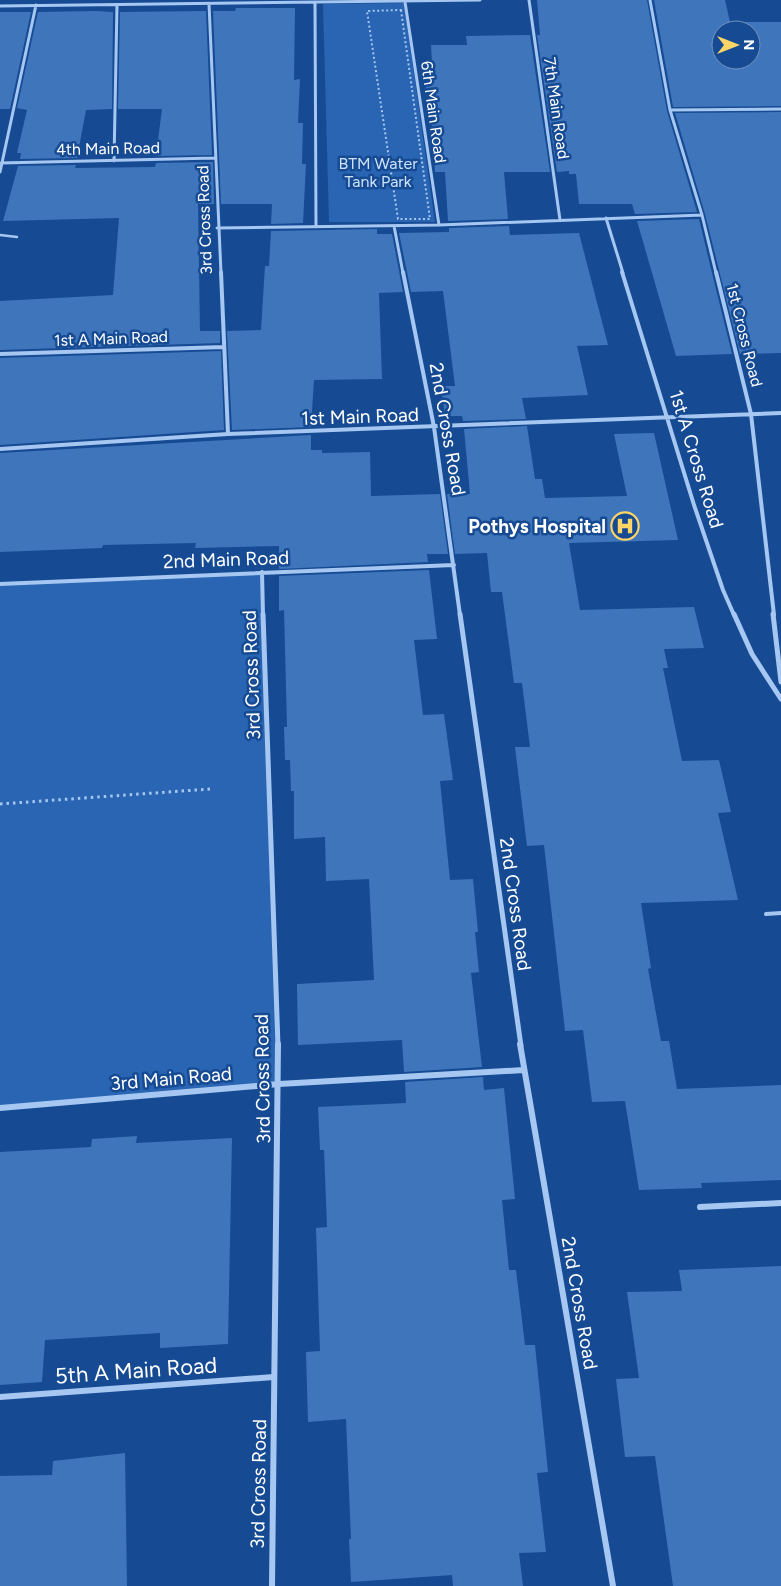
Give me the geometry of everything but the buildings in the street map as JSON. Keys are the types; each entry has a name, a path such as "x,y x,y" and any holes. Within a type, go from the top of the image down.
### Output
{"street":[{"path":"0,6 480,0"},
{"name":"7th Main Road","path":"529,0 560,220"},
{"name":"1st Cross Road","path":"650,0 670,110 702,215 752,414 781,682"},
{"name":"6th Main Road","path":"405,2 439,226"},
{"path":"315,3 316,227"},
{"name":"3rd Cross Road","path":"209,4 217,228 228,434"},
{"path":"0,172 36,5"},
{"path":"114,161 118,5"},
{"path":"670,110 781,109"},
{"name":"4th Main Road","path":"2,163 215,158"},
{"path":"217,228 439,226 702,215"},
{"name":"1st A Cross Road","path":"606,218 694,505 723,590 752,654 781,699"},
{"name":"2nd Cross Road","path":"394,226 434,427 524,1070 613,1586"},
{"name":"1st A Main Road","path":"0,354 224,347"},
{"name":"1st Main Road","path":"0,448 228,434 781,413"},
{"name":"2nd Main Road","path":"0,584 454,565"},
{"name":"3rd Cross Road","path":"262,572 279,1084 272,1586"},
{"name":"3rd Main Road","path":"0,1108 279,1084 524,1070"},
{"path":"700,1207 781,1203"},
{"name":"5th A Main Road","path":"0,1397 274,1378"}],"lane":[{"path":"0,236 17,237"},
{"path":"766,914 781,913"}],"path":[{"path":"0,804 210,789"}],"green space":[{"name":"BTM Water Tank Park","path":"404,3 435,222 329,222 323,4"},
{"path":"262,572 279,1084 0,1108 0,584"}],"place":[{"name":"Pothys Hospital","path":"625,526"}]}
